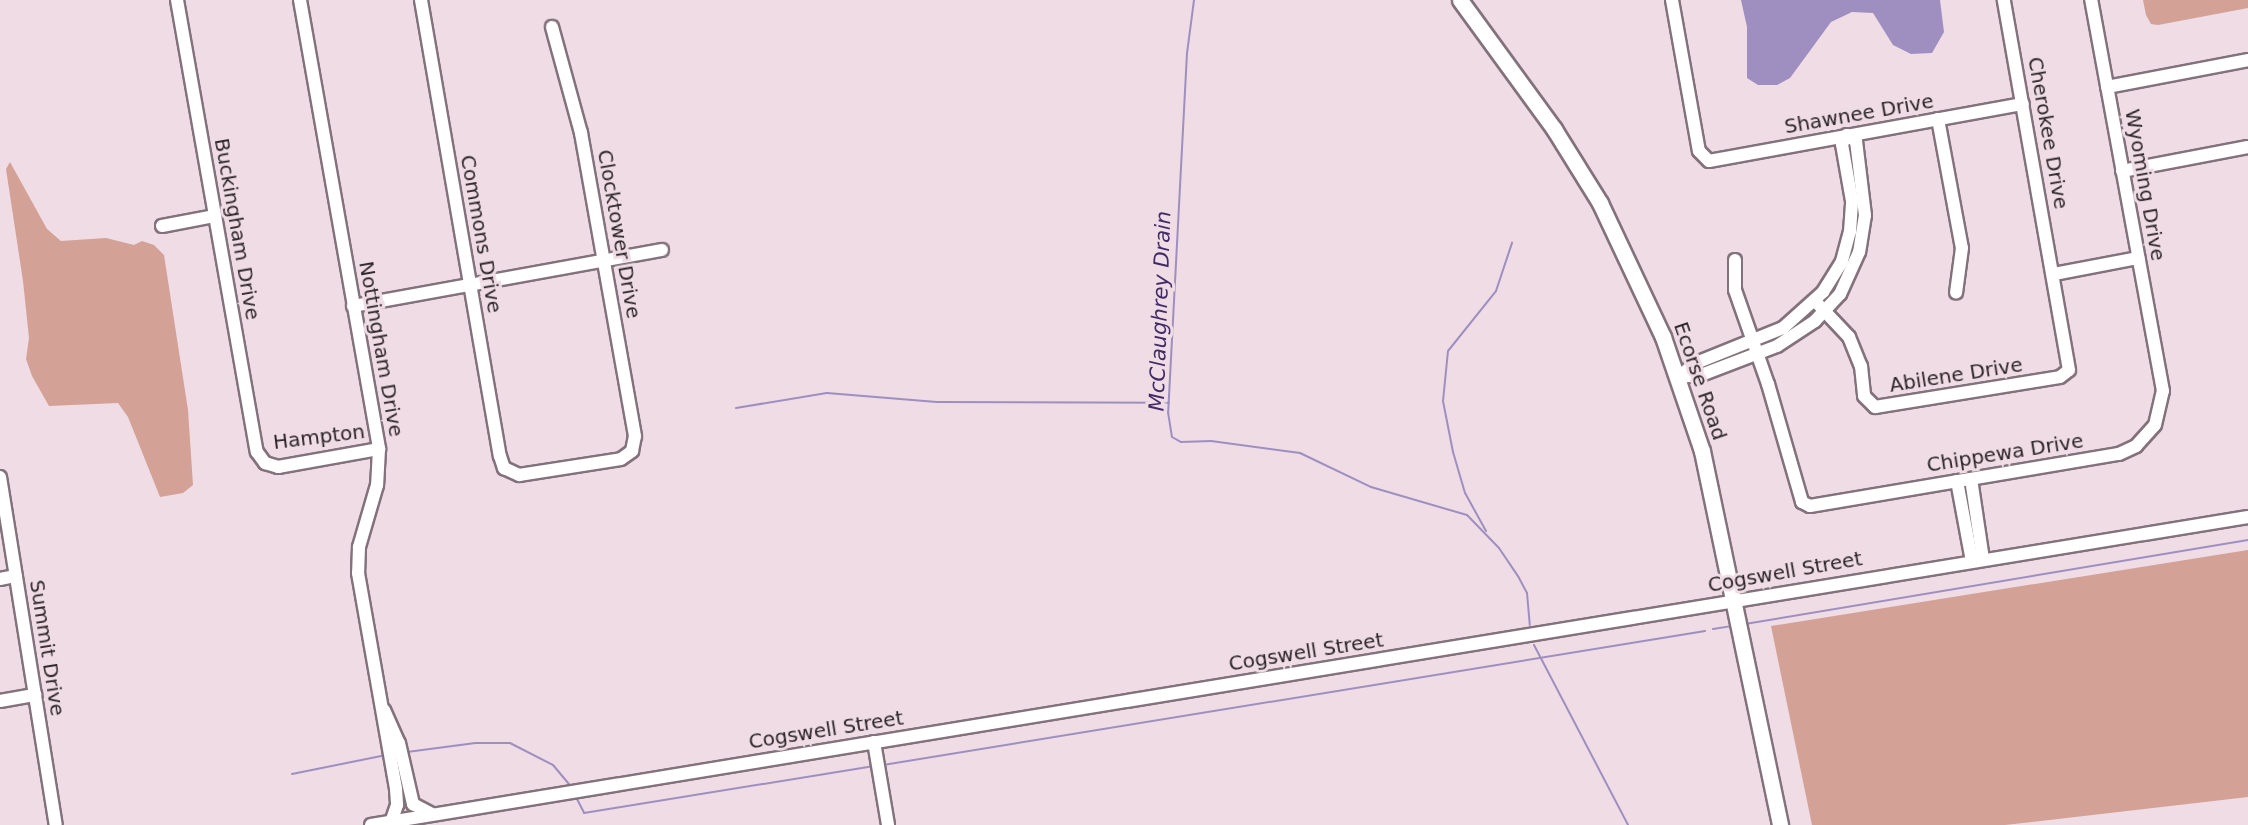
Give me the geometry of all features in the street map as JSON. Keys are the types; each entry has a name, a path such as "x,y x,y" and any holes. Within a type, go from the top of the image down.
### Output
{"main road":[{"name":"Ecorse Road","path":"1460,0 1554,129 1600,203 1644,292 1678,377 1702,451 1735,600 1780,825"}],"street":[{"name":"Buckingham Drive","path":"177,0 255,445 265,463"},
{"name":"Nottingham Drive","path":"300,0 379,449 377,486 358,562 396,789 397,805 391,822"},
{"name":"Commons Drive","path":"421,0 500,456 509,472"},
{"name":"Shawnee Drive","path":"1672,0 1702,157 1712,160 2023,104"},
{"name":"Cherokee Drive","path":"2004,0 2054,274"},
{"name":"Wyoming Drive","path":"2091,0 2160,376"},
{"name":"Clocktower Drive","path":"509,472 523,476 621,459 632,451 635,431 581,133 552,27"},
{"path":"2107,87 2248,60"},
{"path":"1938,119 1962,248 1956,293"},
{"path":"1848,135 1856,141 1865,215 1854,265 1826,311 1793,337 1757,354 1701,375 1678,377 1696,363 1783,327 1816,302 1842,261 1850,232 1852,201 1842,144 1848,135"},
{"path":"2122,171 2248,147"},
{"path":"162,226 215,216"},
{"path":"353,306 662,250"},
{"path":"2054,274 2138,258"},
{"path":"1735,260 1736,290 1757,354"},
{"name":"Abilene Drive","path":"1816,302 1855,347 1867,402 1875,407 2066,375 2070,363 2054,274"},
{"name":"Chippewa Drive","path":"1757,354 1802,502 1810,506 2128,450 2144,440 2155,425 2162,403 2160,376"},
{"name":"Hampton","path":"265,463 278,467 379,449"},
{"name":"Summit Drive","path":"0,477 56,825"},
{"path":"1971,479 1978,560"},
{"path":"1958,481 1978,560"},
{"name":"Cogswell Street","path":"370,825 2248,517"},
{"path":"0,579 16,576"},
{"path":"0,701 35,695"},
{"name":"Nottingham Drive","path":"380,704 399,742 413,804 433,815"},
{"path":"874,742 888,825"}],"shaded area":[{"path":"1741,0 1940,0 1944,32 1932,53 1911,54 1893,45 1873,13 1852,12 1831,22 1790,78 1777,85 1758,85 1747,78 1747,27"},
{"path":"2143,0 2248,0 2248,8 2158,25 2151,24 2146,15"},
{"path":"10,162 47,229 61,241 106,238 134,245 142,241 154,245 164,255 188,410 193,485 183,493 160,497 128,417 118,403 49,406 32,376 26,359 29,338 23,281 6,169"},
{"path":"2248,550 2248,797 2005,825 1812,825 1771,626"}],"waterway":[{"name":"McClaughrey Drain","path":"1194,0 1187,53 1168,412 1172,437 1181,442 1211,441 1300,453 1371,487 1467,515 1499,548 1519,578 1527,593 1530,625"},
{"path":"1486,531 1465,493 1453,452 1443,401 1448,351 1496,291 1512,243"},
{"path":"736,408 827,393 937,402 1169,403"},
{"path":"1745,624 2248,540"},
{"path":"1713,629 1733,626"},
{"path":"883,765 1705,631"},
{"name":"McClaughrey Drain","path":"1534,645 1628,825"},
{"path":"407,752 475,743 510,743 553,765 573,789"},
{"path":"292,774 386,755"},
{"path":"576,797 584,813 874,766"}]}
